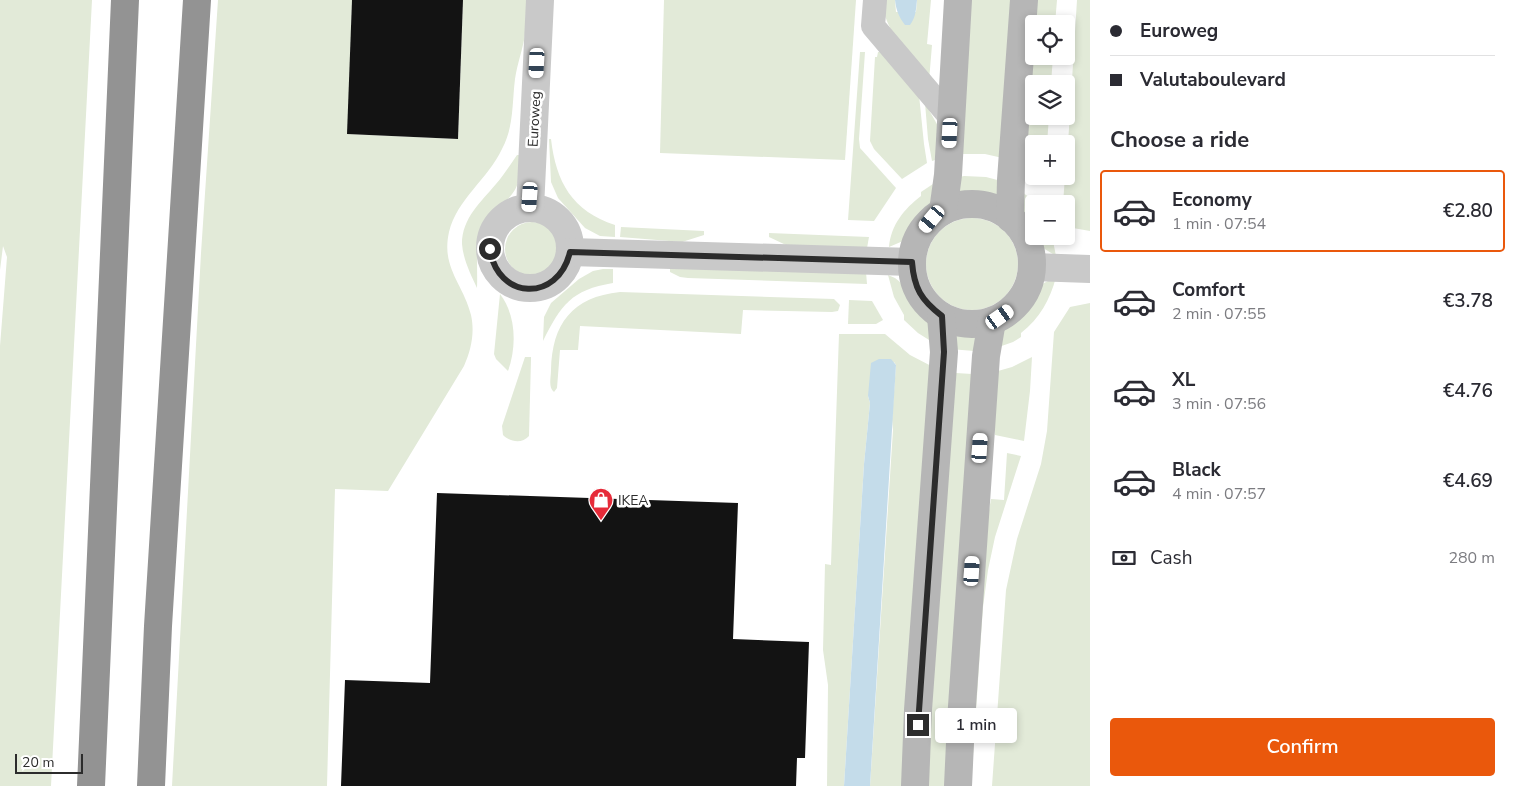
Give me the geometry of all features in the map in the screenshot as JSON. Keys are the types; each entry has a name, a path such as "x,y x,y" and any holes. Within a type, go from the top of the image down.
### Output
{"highway":[{"path":"91,786 125,0"},
{"path":"151,786 159,607 197,0"}],"main road":[{"path":"943,210 948,175 958,0"},
{"path":"1010,218 1024,0"},
{"path":"977,204 992,207 1010,218 1026,237 1031,252 1032,267 1023,297 1013,308 992,321 970,324 955,322 942,316 929,306 919,293 913,278 912,262 914,246 921,231 932,219 943,210 961,205 977,204"},
{"path":"915,786 919,700 944,352 942,316"},
{"path":"958,786 986,356 992,321"}],"street":[{"name":"Euroweg","path":"530,208 540,0"},
{"path":"875,0 873,26 951,118"},
{"path":"530,208 541,209 560,221 570,241 570,252 564,271 556,279 548,285 529,289 510,283 502,277 491,259 490,249 491,238 495,228 505,217 519,210 530,208"},
{"path":"570,252 912,262"},
{"path":"1032,267 1090,268"}],"green space":[{"path":"0,0 92,0 51,786 0,786 0,346 7,257 3,246 0,270"},
{"path":"218,0 352,0 348,134 458,139 463,0 526,0 525,34 516,73 509,132 496,160 459,209 449,232 447,245 450,266 467,304 473,328 472,341 464,366 388,491 335,489 327,786 172,786 201,253"},
{"path":"664,0 856,0 845,160 660,153"},
{"path":"881,0 895,0 896,12 916,12 917,0 931,0 927,44 932,45 929,81 906,53 893,33"},
{"path":"964,0 1019,0 1007,159 985,154 959,154"},
{"path":"1031,0 1057,0 1056,15 1030,15"},
{"path":"1077,0 1090,0 1090,231 1075,228 1075,195 1064,195 1064,185 1075,185 1075,135 1069,135 1069,125 1075,125 1075,75 1072,75 1073,65 1075,65"},
{"path":"860,52 865,52 860,148 896,188 874,221 848,220"},
{"path":"878,52 881,52 919,95 927,163 902,179 874,149 870,141 875,57 877,57"},
{"path":"1026,65 1052,65 1052,75 1026,75"},
{"path":"1025,82 1025,125 1048,125 1048,135 1025,135 1025,168 1019,164"},
{"path":"925,103 938,126 941,158 932,161 928,139"},
{"path":"549,139 551,139 557,169 569,193 588,212 615,225 615,237 600,236 585,228 558,198 551,182"},
{"path":"517,155 519,155 519,172 516,188 508,199 488,218 481,230 477,255 477,288 463,250 465,226 473,211 502,177"},
{"path":"964,176 986,177 1005,182 999,200 975,196 957,198 951,179"},
{"path":"933,184 930,209 903,241 889,247 892,232 899,218 921,196 921,192"},
{"path":"1020,190 1026,195 1025,221 1022,216"},
{"path":"972,218 990,221 1005,231 1015,246 1018,264 1015,282 1005,297 990,307 972,310 954,307 939,297 929,282 926,264 929,246 939,231 954,221"},
{"path":"532,222 542,224 551,230 557,239 559,249 557,259 551,268 542,274 532,276 522,274 513,268 507,259 505,249 507,239 513,230 522,224"},
{"path":"621,227 704,231 704,235 682,242 620,237"},
{"path":"769,233 869,237 867,248 786,245 769,237"},
{"path":"1054,245 1056,256 1040,246"},
{"path":"670,268 866,272 867,284 688,278 680,277 670,272"},
{"path":"613,269 613,283 587,290 569,301 556,318 543,341 544,317 551,303 579,279 593,271"},
{"path":"888,275 905,286 931,321 937,345 918,333 904,320 904,315 894,297"},
{"path":"1056,277 1051,293 1043,308 1034,321 1021,333 1021,337 993,349 1002,327 1020,312 1036,290 1044,283"},
{"path":"620,292 834,299 840,305 838,311 832,312 743,310 741,334 580,326 578,350 560,350 557,388 554,392 550,382 552,354 555,339 561,326 577,307 589,300"},
{"path":"500,294 512,321 514,341 508,371 496,359 494,354"},
{"path":"849,300 872,301 883,320 876,324 848,324"},
{"path":"1090,303 1090,786 992,786 1006,590 1017,539 1041,464 1047,431 1054,332 1070,307"},
{"path":"954,331 979,331 974,351 950,349"},
{"path":"839,334 885,334 910,355 937,369 909,786 870,786 893,430 892,419 896,365 894,362 868,396 870,403 864,464 844,786 827,786 828,685 823,650 825,564 831,565"},
{"path":"525,357 531,357 529,436 526,439 516,441 503,435 502,426"},
{"path":"1032,357 1024,441 995,435 990,397 991,373 1012,367"},
{"path":"956,373 972,374 953,786 921,786"},
{"path":"1007,453 1021,456 995,537 988,570 983,607 971,786 978,573 991,499 1004,500"}],"water":[{"path":"895,0 917,0 915,16 910,25 905,25 901,19"},
{"path":"879,359 891,359 896,365 870,786 844,786 864,464 870,403 868,396 871,363"}],"building":[{"path":"352,0 463,0 458,139 347,134"},
{"path":"437,493 738,503 733,639 809,642 805,758 797,758 796,786 341,786 345,680 430,683"}],"place":[{"name":"IKEA","path":"601,521"}],"route":[{"path":"490,249 491,259 502,277 510,283 529,289 548,285 556,279 564,271 570,252 912,262 913,278 919,293 929,306 942,316 944,352 918,725"}]}
